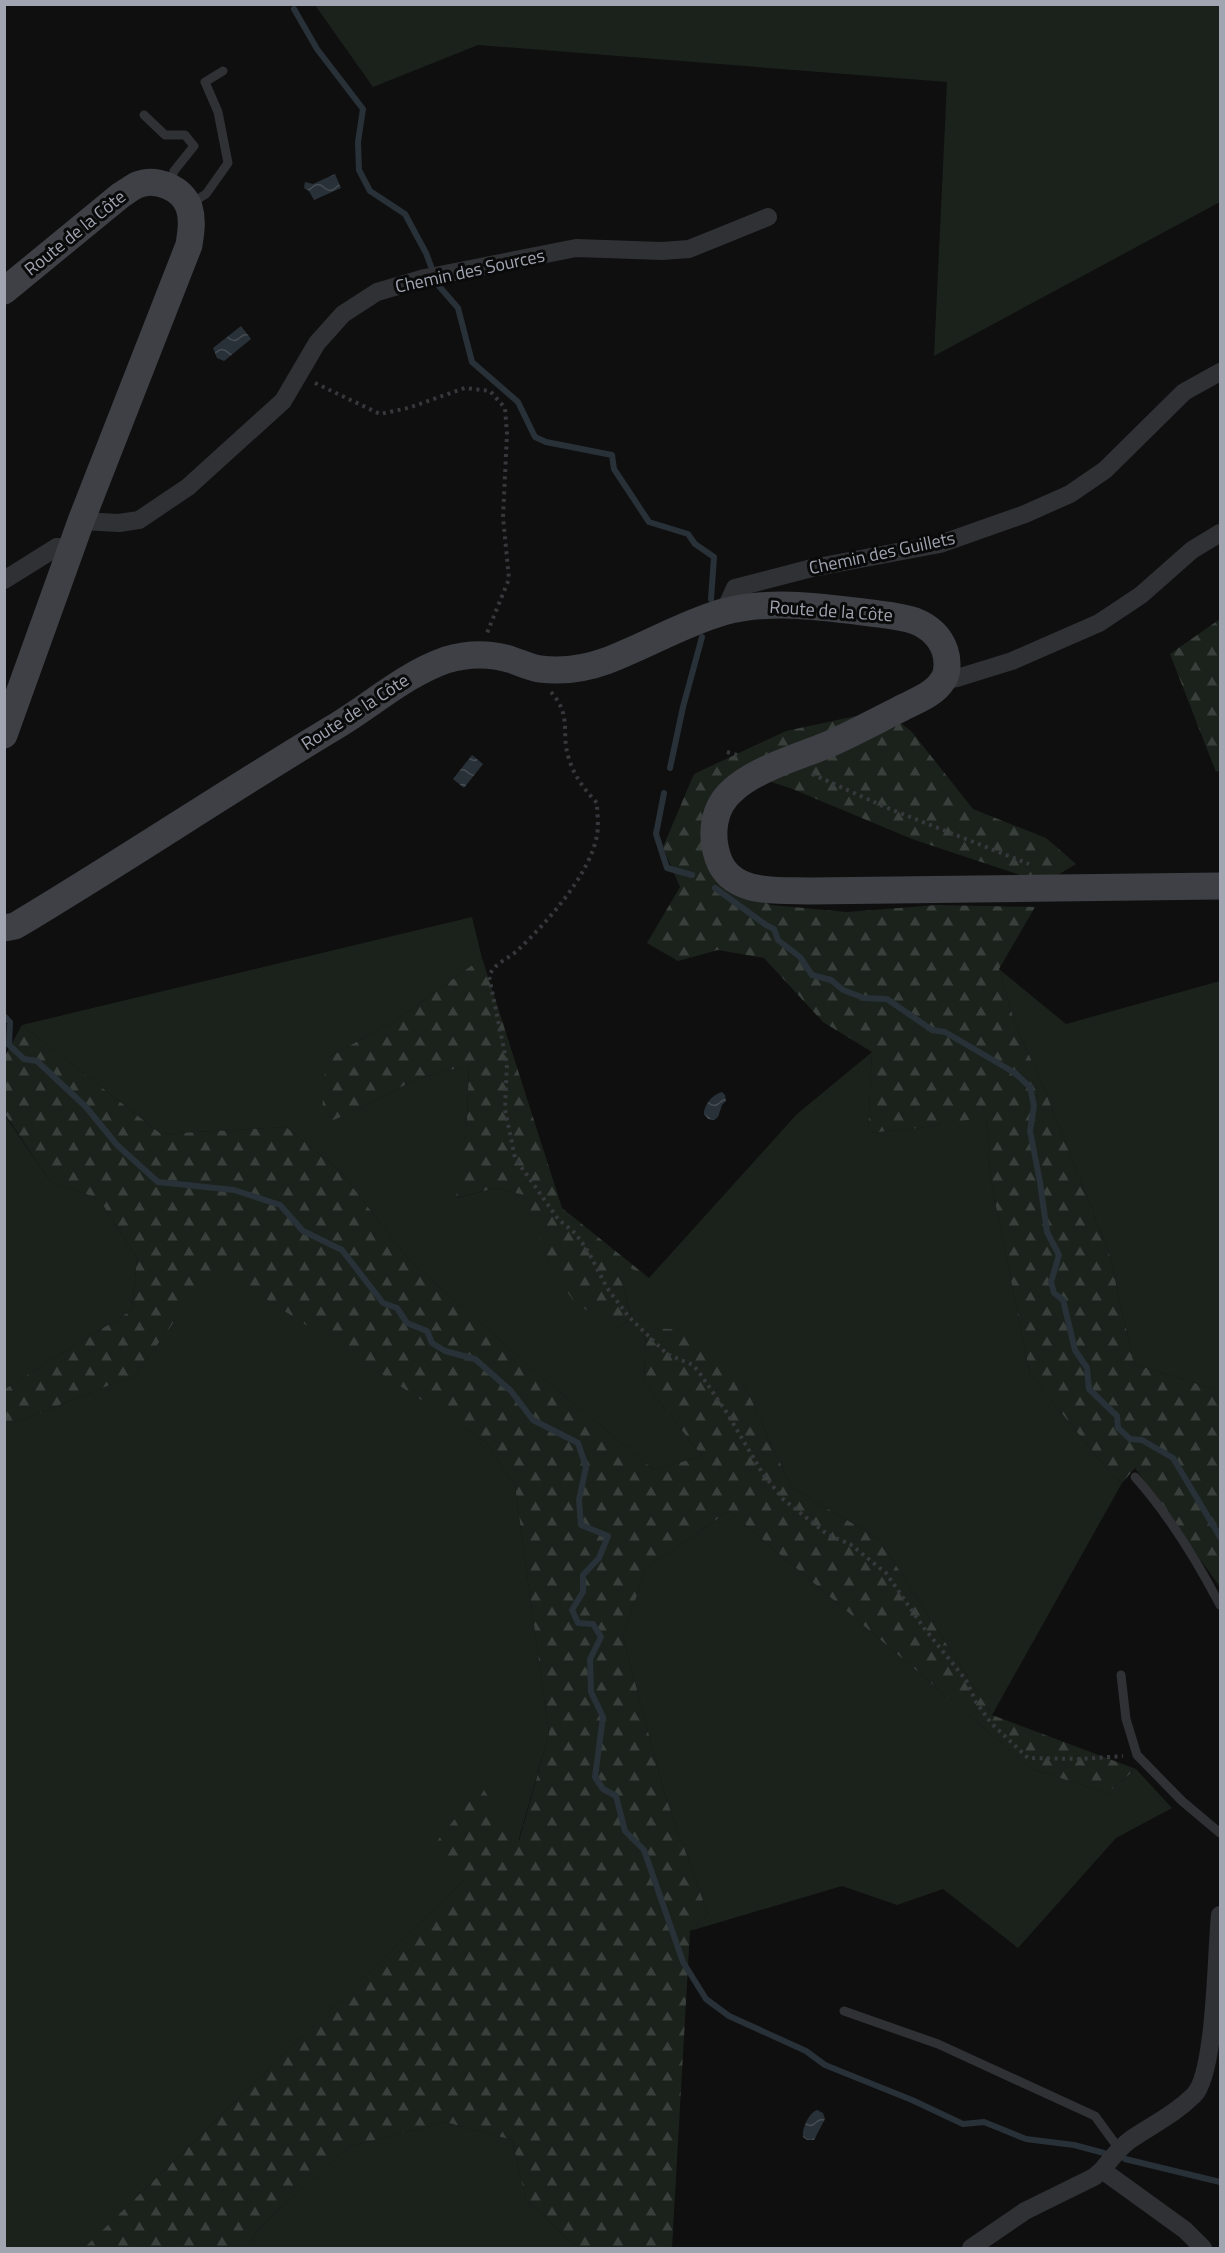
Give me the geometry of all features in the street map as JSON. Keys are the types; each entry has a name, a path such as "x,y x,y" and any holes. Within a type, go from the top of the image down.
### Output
{"street":[{"name":"Route de la Côte","path":"4,291 121,195 139,184 158,183 169,186"},
{"path":"4,735 81,521 189,245 192,227 188,205 179,192 169,186"},
{"name":"Chemin des Sources","path":"81,521 119,523 139,520 188,487 283,401 317,343 343,314 377,292 425,278 576,248 662,252 688,249 768,217"},
{"name":"Chemin des Guillets","path":"724,612 735,588 812,568 940,544 1025,514 1070,495 1105,470 1184,392 1221,372"},
{"path":"1221,533 1192,550 1142,595 1099,623 1012,661 944,680 929,694 842,739 758,773 725,797 714,828 720,863 733,878 746,886 762,890 1221,886"},
{"path":"4,580 57,547 71,549"},
{"name":"Route de la Côte","path":"4,928 15,926 78,888 188,816 358,713 419,670 449,660 479,654 507,658 536,669 570,671 606,661 662,635 724,612 762,606 797,606 899,616 932,628 948,660 944,680"},
{"path":"970,2248 1025,2211 1094,2177 1130,2140 1174,2114 1197,2093 1217,2012 1221,1915"},
{"path":"1102,2170 1185,2230 1203,2248"}],"lane":[{"path":"188,205 206,194 228,163 218,112 205,81 223,71"},
{"path":"144,115 165,135 185,135 194,146 174,171 169,186"},
{"path":"1135,1477 1150,1493 1194,1556 1221,1605"},
{"path":"1121,1675 1126,1719 1137,1755 1182,1801 1220,1831"},
{"path":"844,2011 938,2044 1095,2116 1119,2149"}],"path":[{"path":"298,374 380,414 408,408 465,388 490,391 505,408 507,434 503,517 509,579 479,654"},
{"path":"536,669 542,681 561,703 565,717 568,758 583,788 597,803 597,835 582,873 554,911 513,955 492,969 489,976 507,1064 505,1109 515,1158 558,1219 576,1234 589,1253 606,1288 629,1317 667,1354 693,1365 699,1372 727,1413 763,1474 783,1499 828,1535 850,1545 886,1573 924,1628 966,1680 976,1702 991,1723 1028,1758 1080,1759 1137,1755"},
{"path":"785,762 885,807 1033,866"}],"green space":[{"path":"315,5 1220,5 1220,202 934,356 947,82 478,45 373,87"},
{"path":"1220,619 1220,770 1216,772 1170,654"},
{"path":"884,710 912,732 973,809 1046,838 1076,864 1044,883 912,839 790,788 747,774 709,803 733,889 771,905 847,912 938,905 1035,907 999,969 1016,1027 1042,1083 1109,1253 1134,1364 1220,1391 1220,1587 1135,1468 1122,1483 1111,1474 1030,1374 991,1182 986,1117 920,1128 868,1133 872,1052 823,1022 764,958 718,950 678,961 647,943 680,887 663,847 694,774 786,731"},
{"path":"472,917 482,958 399,1018 326,1059 358,1110 416,1079 469,1065 467,1119 457,1198 496,1188 525,1195 549,1265 617,1328 631,1318 622,1282 603,1253 649,1278 797,1114 872,1052 868,1133 920,1128 986,1116 991,1182 1030,1374 1111,1474 1122,1483 992,1715 879,1539 791,1487 746,1388 694,1331 646,1329 644,1382 702,1456 654,1470 543,1378 409,1260 340,1171 286,1127 161,1134 22,1025"},
{"path":"482,958 562,1208 649,1278 604,1254 622,1282 631,1318 617,1328 575,1303 549,1265 524,1195 496,1188 456,1198 467,1119 469,1065 416,1079 358,1110 321,1125 326,1059 399,1018"},
{"path":"999,969 1066,1024 1220,981 1220,1391 1134,1364 1109,1253 1042,1083 1016,1027"},
{"path":"22,1025 161,1134 286,1127 340,1171 409,1260 543,1378 654,1470 702,1456 644,1382 646,1328 694,1330 746,1388 791,1487 879,1539 992,1715 1136,1769 1107,1793 1032,1769 729,1511 646,1568 623,1637 665,1795 708,1914 690,1931 672,2248 578,2248 526,2200 512,2140 445,2122 348,2147 258,2229 248,2248 84,2248 462,1882 434,1845 481,1786 519,1841 549,1734 515,1486 486,1442 215,1266 135,1375 14,1423 5,1430 5,1389 132,1310 137,1258 99,1199 49,1180 5,1114 5,1056"},
{"path":"4,1114 49,1180 99,1199 137,1258 132,1310 5,1389"},
{"path":"215,1265 486,1442 515,1486 549,1734 518,1842 481,1787 462,1882 84,2248 5,2248 4,1430 14,1423 135,1375"},
{"path":"729,1511 1032,1769 1107,1793 1136,1769 1172,1808 1116,1838 1018,1948 943,1889 897,1905 842,1886 690,1931 708,1914 665,1795 623,1637 646,1568"},
{"path":"445,2122 512,2140 526,2200 578,2248 248,2248 258,2229 348,2147"}],"water":[{"path":"335,174 341,188 314,200 309,191 304,188 305,182 313,184"},
{"path":"241,326 251,339 224,361 217,358 213,348"},
{"path":"472,755 483,764 464,788 453,779"},
{"path":"722,1092 726,1101 718,1117 714,1120 708,1119 704,1114 707,1104 712,1097"},
{"path":"817,2110 823,2113 825,2119 814,2140 807,2140 803,2137 805,2125 811,2114"}],"waterway":[{"path":"294,9 317,49 363,109 358,142 359,170 370,191 405,214 426,253 438,285 458,308 472,362 518,402 535,437 546,442 612,455 614,469 649,522 688,534 695,544 714,557 711,599"},
{"path":"670,768 683,707 702,637"},
{"path":"664,793 656,834 667,868 692,875"},
{"path":"715,888 774,929 778,940 800,957 812,975 831,980 843,990 864,998 887,999 932,1030 945,1032 1015,1073 1030,1087 1034,1106 1030,1131 1047,1232 1059,1255 1051,1282 1054,1293 1063,1300 1075,1350 1087,1368 1089,1389 1117,1416 1118,1428 1130,1439 1142,1440 1173,1458 1220,1537"},
{"path":"4,1016 10,1022 9,1045 24,1059 37,1061 86,1107 117,1145 158,1182 234,1190 280,1205 303,1231 342,1250 383,1303 397,1308 407,1323 427,1331 432,1343 445,1351 475,1359 511,1391 533,1420 578,1443 586,1467 579,1500 581,1525 608,1536 599,1558 583,1575 583,1592 572,1610 578,1623 593,1624 601,1637 590,1659 591,1692 603,1717 595,1777 603,1789 616,1796 625,1831 644,1850 683,1962 706,1999 729,2016 806,2051 825,2065 912,2100 963,2124 984,2122 1026,2139 1074,2145 1104,2153"},
{"path":"1125,2159 1220,2182"}]}
